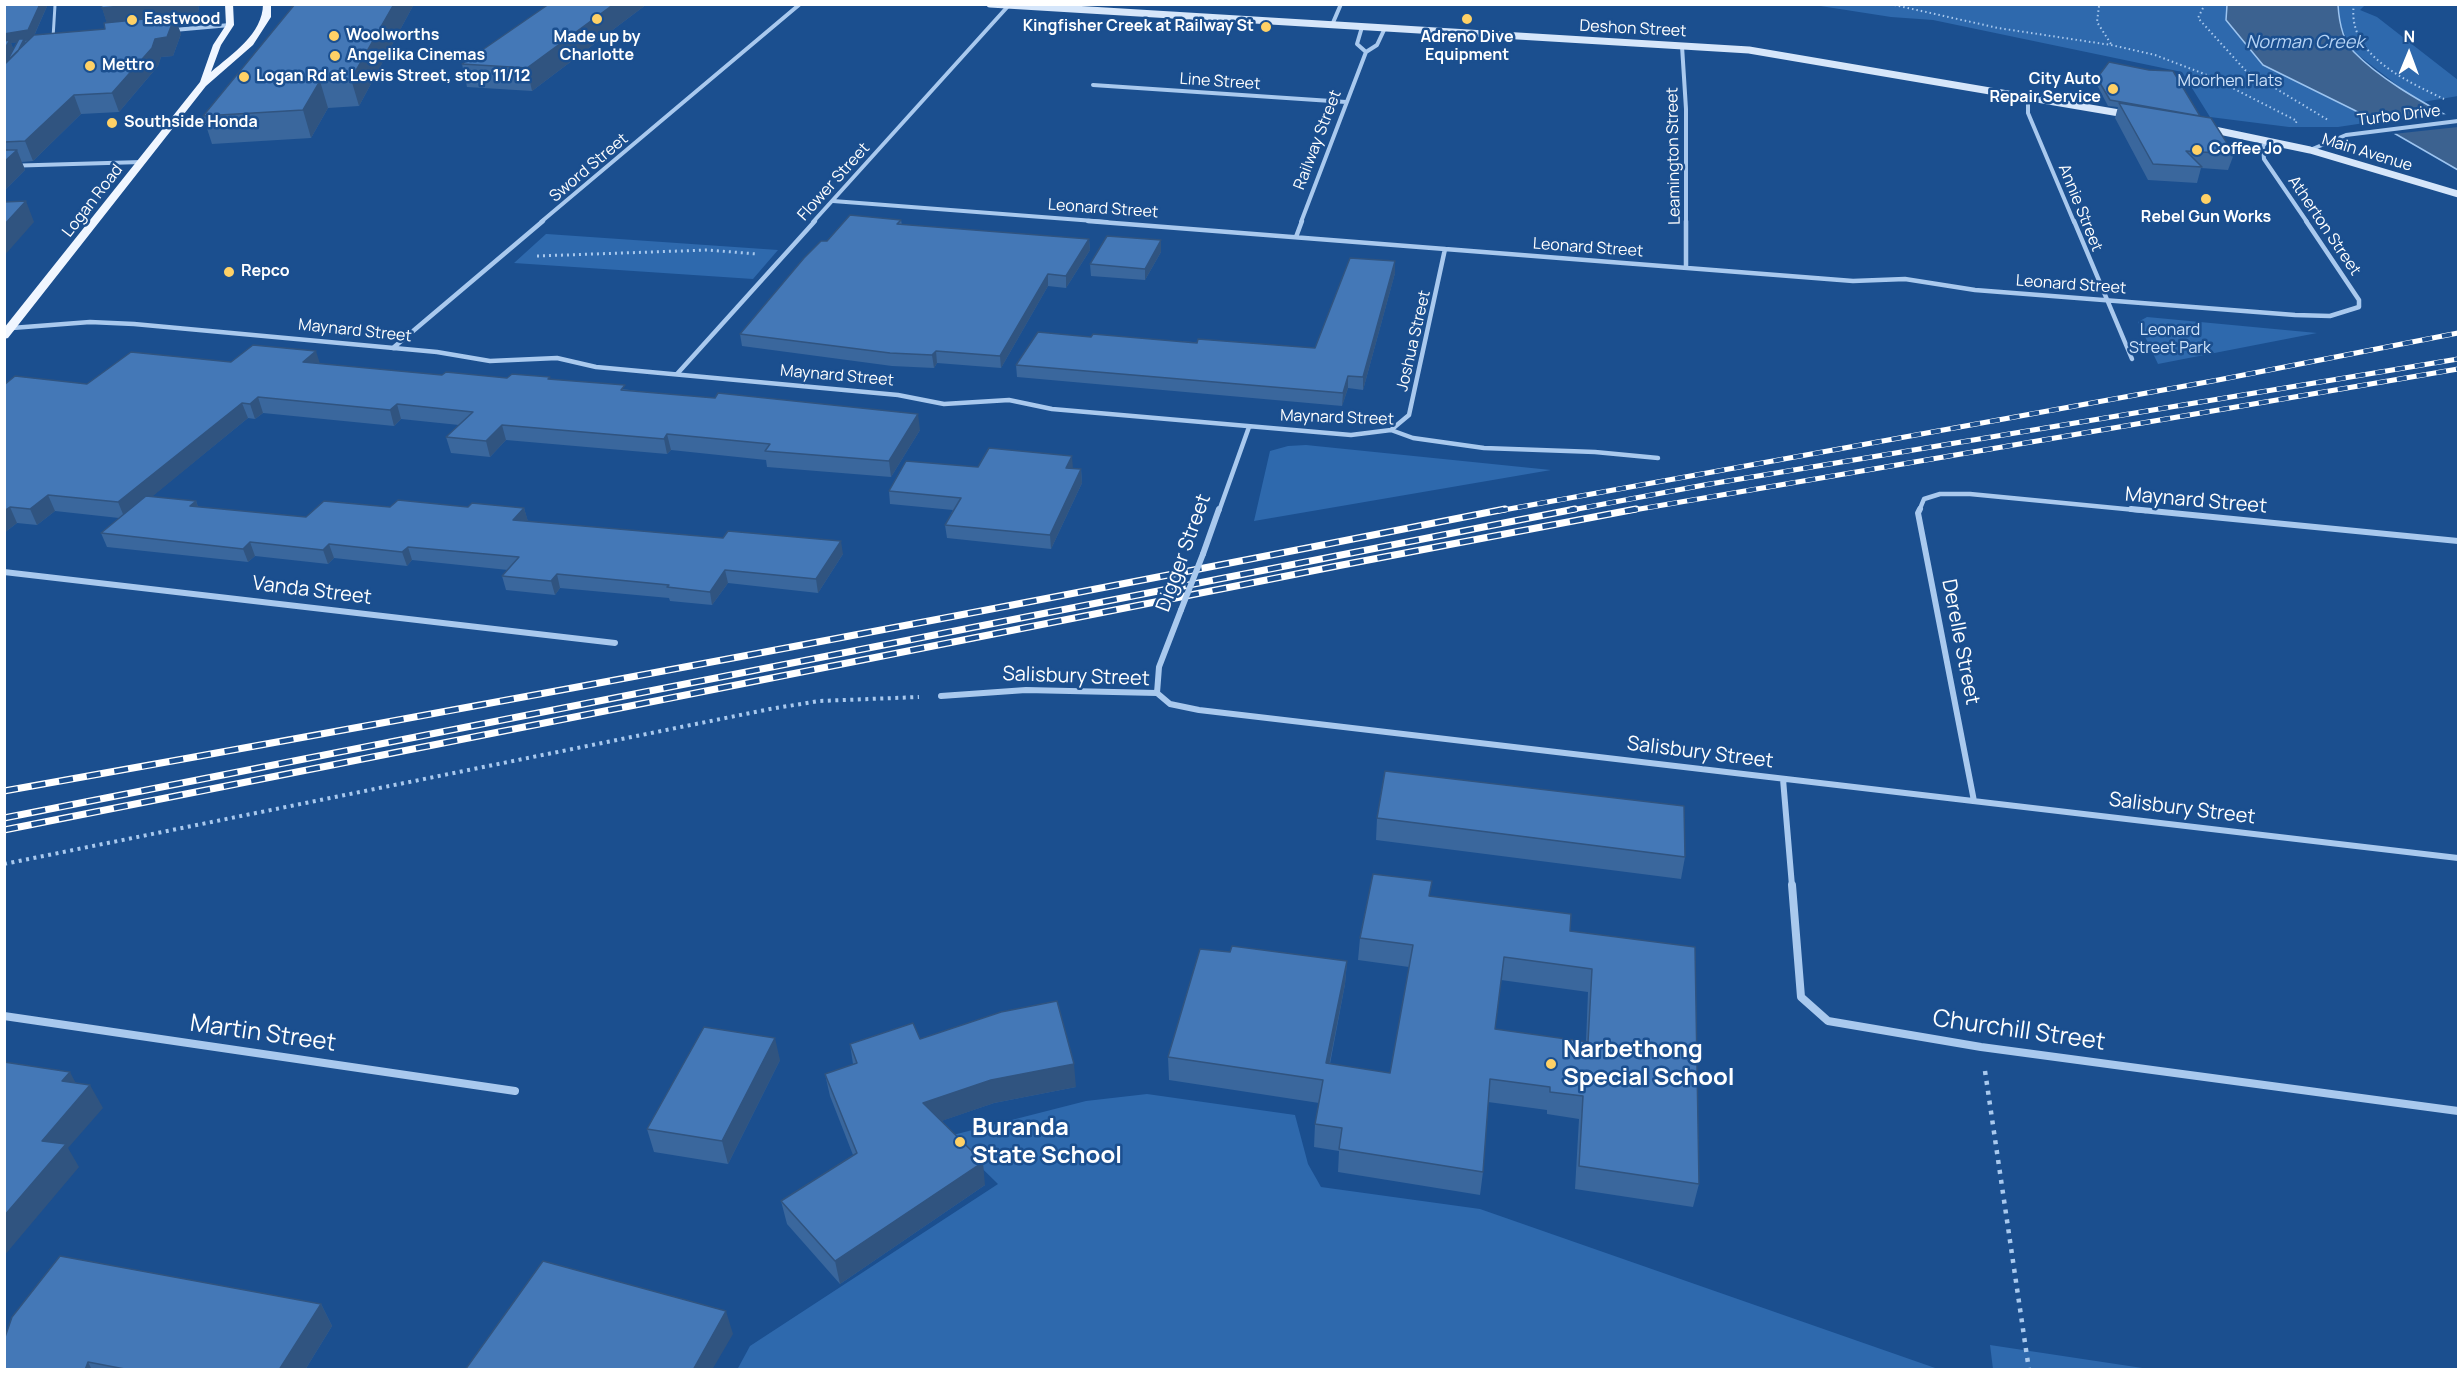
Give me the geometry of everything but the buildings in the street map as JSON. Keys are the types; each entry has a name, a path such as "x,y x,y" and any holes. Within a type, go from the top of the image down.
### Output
{"main road":[{"path":"229,4 230,25"},
{"name":"Logan Road","path":"8,332 203,84 250,43 267,17 267,4"},
{"name":"Logan Road","path":"203,84 217,45 230,25"}],"street":[{"name":"Sword Street","path":"393,348 800,4"},
{"name":"Deshon Street","path":"990,4 1766,52 2143,117"},
{"path":"1332,25 1341,4"},
{"name":"Flower Street","path":"677,374 1009,5"},
{"path":"169,31 230,25"},
{"name":"Railway Street","path":"1362,27 1357,44 1365,52"},
{"name":"Railway Street","path":"1296,237 1365,52 1377,45 1385,28"},
{"name":"Leamington Street","path":"1682,46 1686,109 1686,267"},
{"name":"Line Street","path":"1093,85 1347,102"},
{"name":"Annie Street","path":"2032,98 2028,104 2028,113 2105,300 2132,359"},
{"name":"Turbo Drive","path":"2310,150 2337,138 2458,121"},
{"path":"2199,127 2268,140"},
{"name":"Main Avenue","path":"2268,140 2310,150 2458,195"},
{"name":"Atherton Street","path":"2268,140 2263,146 2264,159 2360,300 2359,308 2340,314"},
{"path":"4,166 142,162"},
{"name":"Leonard Street","path":"832,201 1853,281 1905,279 1975,290 2295,315 2340,314"},
{"name":"Joshua Street","path":"1391,430 1409,415 1445,249"},
{"name":"Maynard Street","path":"8,332 111,322 393,348 490,361 557,358 596,367 898,395 944,404 1009,400 1052,409 1249,427 1351,435 1391,430 1413,438 1484,448 1544,452 1594,452 1658,458"},
{"name":"Digger Street","path":"1157,693 1159,667 1249,427"},
{"name":"Maynard Street","path":"1931,496 1970,494 2458,541"},
{"name":"Derelle Street","path":"1931,496 1921,502 1918,513 1974,801"},
{"name":"Vanda Street","path":"4,572 615,643"},
{"name":"Salisbury Street","path":"941,696 1026,690 1157,693 1165,701 1192,709 2458,858"},
{"name":"Churchill Street","path":"1783,779 1801,997 1828,1021 1981,1047 2458,1111"},
{"name":"Martin Street","path":"4,1016 515,1091"}],"lane":[{"path":"52,43 55,5"}],"path":[{"path":"1890,4 1998,28 2111,45 2154,55 2207,75 2297,121 2294,126"},
{"path":"2095,4 2098,6 2097,22 2111,45"},
{"path":"2205,4 2199,18 2243,68 2271,87 2316,108 2334,124"},
{"path":"2354,4 2352,17 2359,26 2364,45 2387,67 2450,102"},
{"path":"506,254 559,257 708,250 785,256"},
{"path":"4,864 770,709 819,701 941,696"},
{"path":"1981,1047 2029,1370"}],"green space":[{"name":"Moorhen Flats","path":"1814,5 2262,5 2391,119 2338,127 2289,127 2210,117 2182,72 1933,20 1891,17"},
{"path":"2338,5 2365,5 2360,10 2377,17 2458,80 2458,96 2423,102 2406,92 2353,51 2339,23"},
{"path":"546,234 778,250 753,279 514,263"},
{"name":"Leonard Street Park","path":"2147,317 2317,333 2158,364 2138,322"},
{"path":"1306,445 1551,470 1254,521 1270,451 1288,446"},
{"path":"1147,1094 1295,1115 1308,1164 1321,1187 1480,1209 1938,1369 737,1370 750,1346 998,1184 949,1136 1086,1101"},
{"path":"1990,1345 2149,1369 1993,1369"}],"water":[{"name":"Norman Creek","path":"2227,5 2338,5 2344,36 2354,52 2390,81 2458,122 2458,170 2354,110 2263,65 2226,20"}],"pier":[{"path":"2447,114 2458,119 2458,127 2393,134 2373,123"}],"railway":[{"path":"1498,511 2218,380 2458,333"},
{"path":"1567,511 1704,485 2458,359"},
{"path":"1628,511 2458,369"},
{"path":"4,791 756,654 1505,509"},
{"path":"4,818 1575,509"},
{"path":"4,830 1636,509"}],"place":[{"name":"Made up by Charlotte","path":"597,19"},
{"name":"Adreno Dive Equipment","path":"1467,19"},
{"name":"Eastwood","path":"132,20"},
{"name":"Kingfisher Creek at Railway St","path":"1266,27"},
{"name":"Woolworths","path":"334,36"},
{"name":"Angelika Cinemas","path":"335,56"},
{"name":"Mettro","path":"90,66"},
{"name":"Logan Rd at Lewis Street, stop 11/12","path":"244,77"},
{"name":"City Auto Repair Service","path":"2113,89"},
{"name":"Southside Honda","path":"112,123"},
{"name":"Coffee Jo","path":"2197,150"},
{"name":"Rebel Gun Works","path":"2206,199"},
{"name":"Repco","path":"229,272"},
{"name":"Narbethong Special School","path":"1551,1064"},
{"name":"Buranda State School","path":"960,1142"}]}
